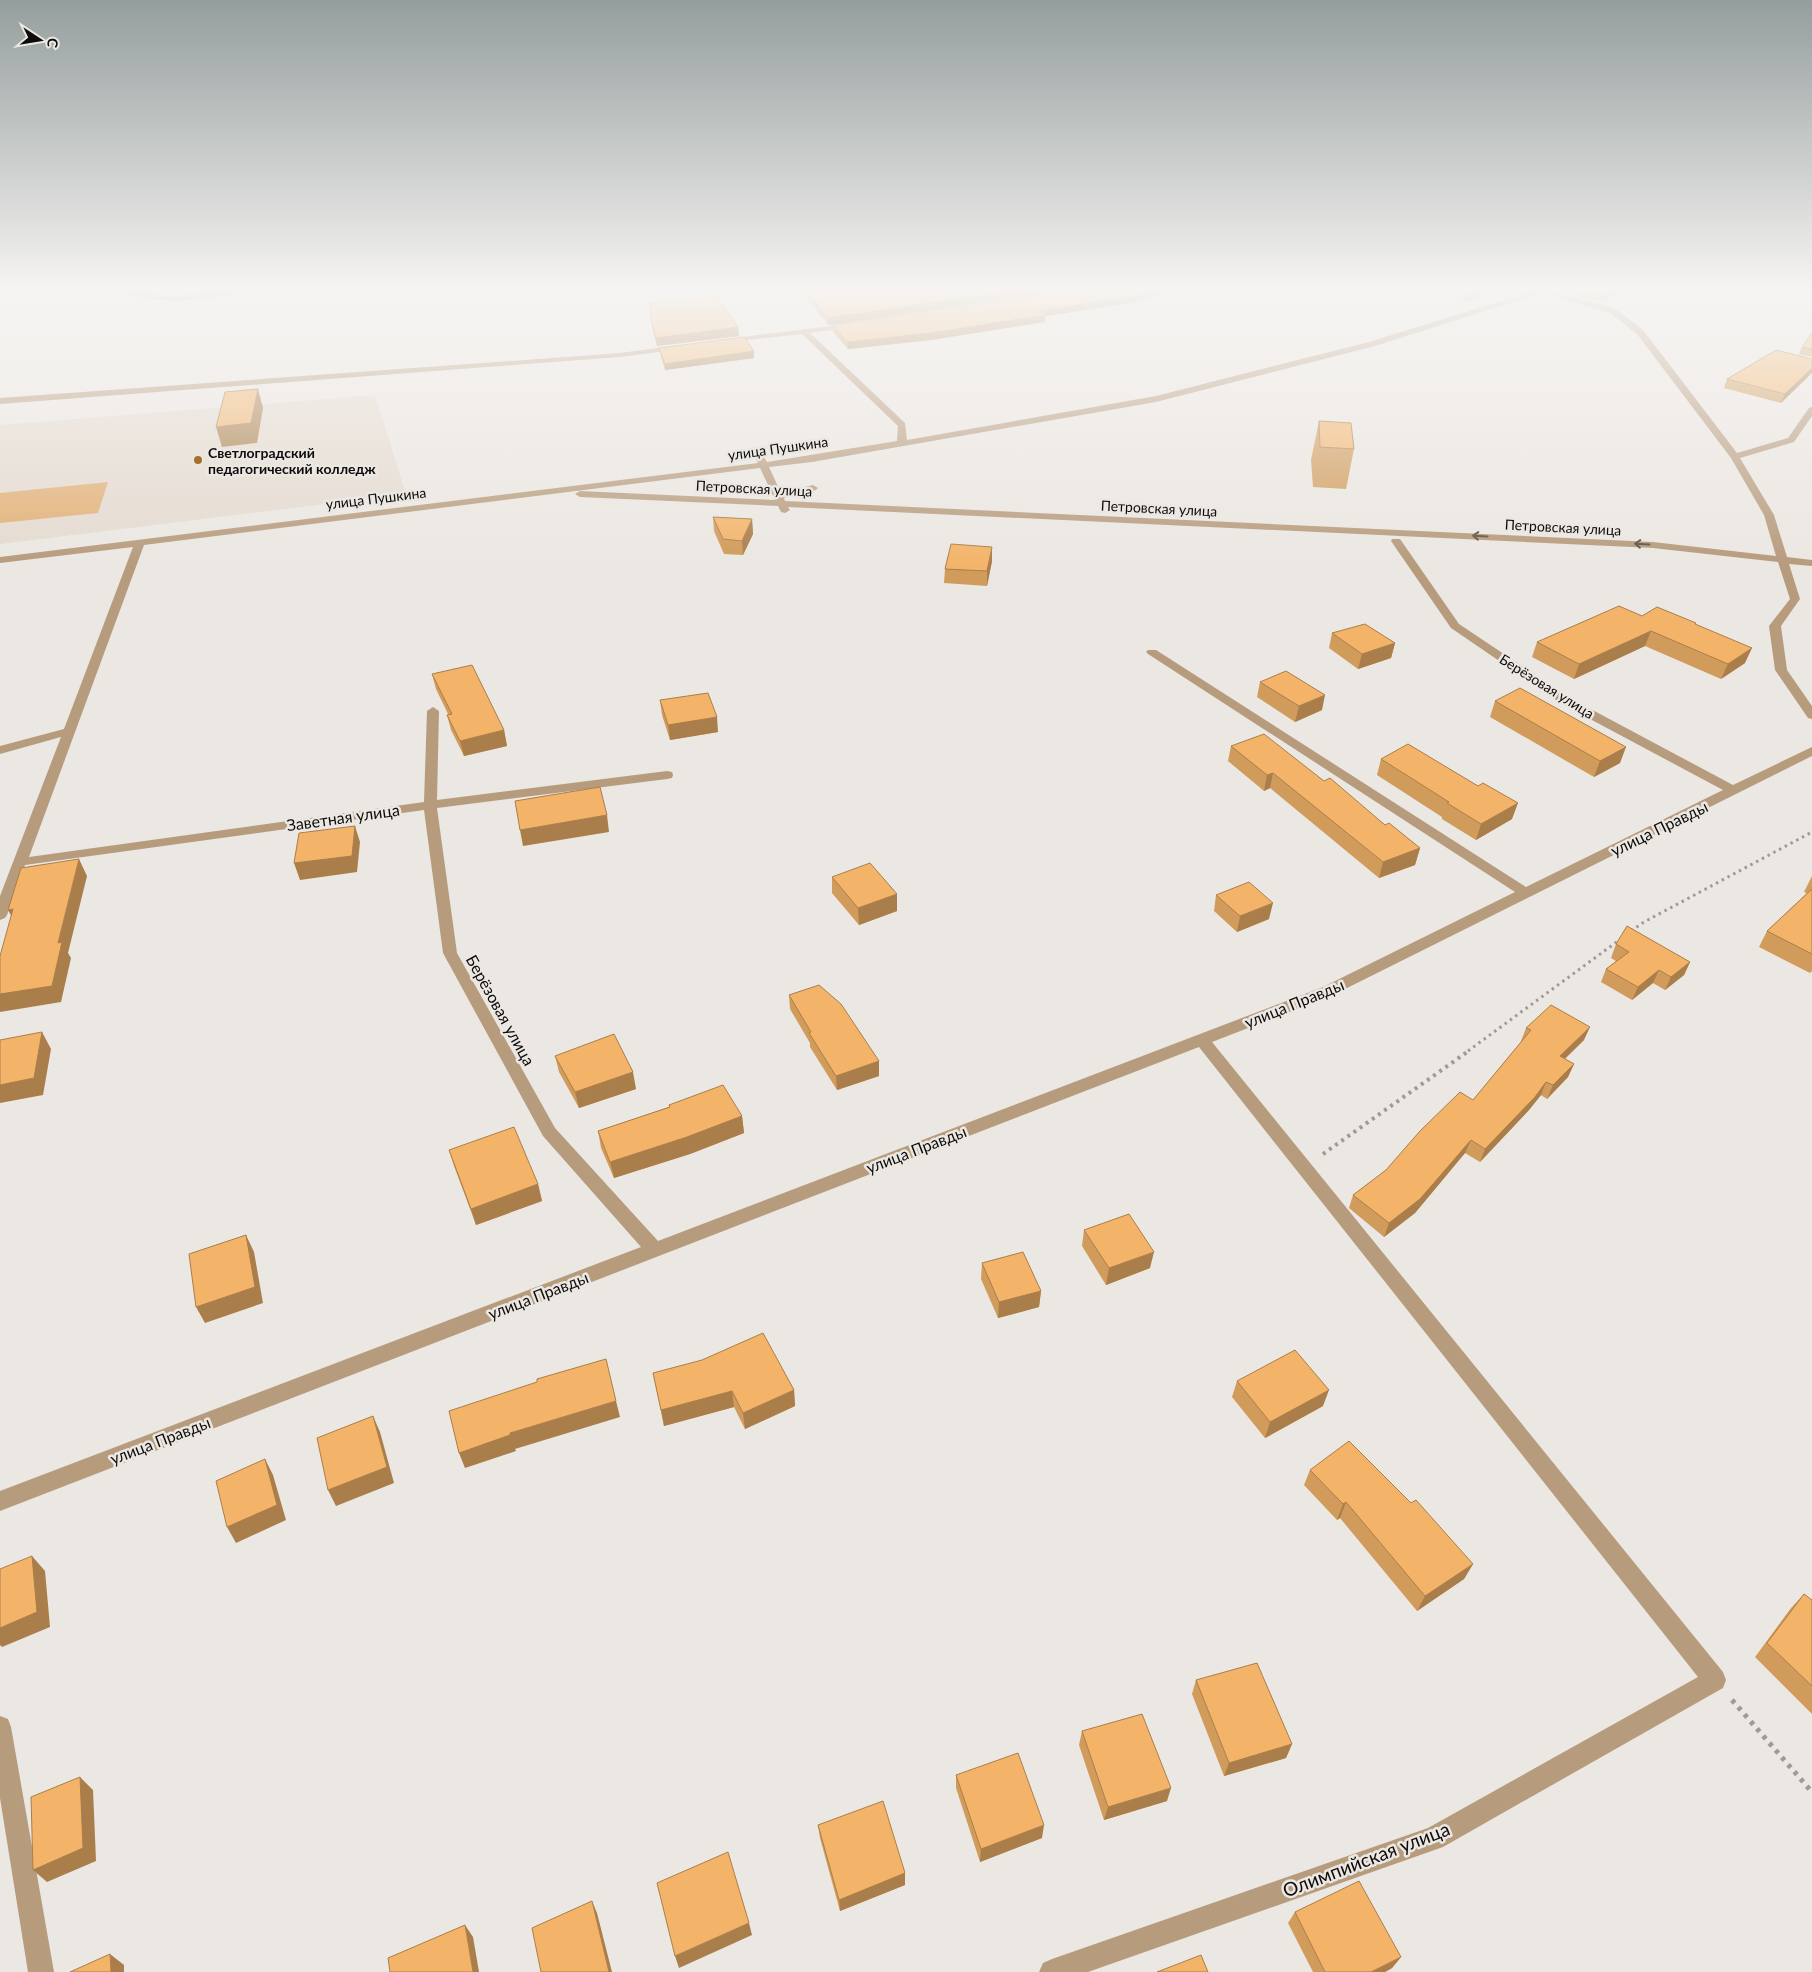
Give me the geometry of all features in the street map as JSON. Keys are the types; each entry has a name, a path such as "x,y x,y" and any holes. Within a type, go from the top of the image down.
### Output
{"street":[{"path":"0,401 256,382"},
{"path":"857,382 902,425 902,439"},
{"name":"улица Пушкина","path":"0,560 504,493 762,461 812,459 902,439 1147,392 1187,382"},
{"name":"улица Пушкина","path":"902,439 1156,399 1223,382"},
{"path":"1678,382 1735,457 1769,515 1796,599 1775,626 1781,670 1812,715"},
{"path":"1735,457 1790,440 1812,410"},
{"name":"улица Пушкина","path":"541,492 762,461"},
{"path":"762,461 782,503"},
{"path":"782,503 813,488"},
{"name":"Петровская улица","path":"504,493 541,492 1653,545 1786,564 1812,564"},
{"path":"0,553 504,493 782,503 1396,541 1659,554 1786,564 1812,572"},
{"name":"Берёзовая улица","path":"1396,541 1455,626 1566,701 1734,791"},
{"path":"0,915 140,542"},
{"path":"1152,652 1526,894"},
{"name":"Берёзовая улица","path":"434,711 430,805 450,954 549,1132 655,1250"},
{"path":"0,750 69,731"},
{"name":"улица Правды","path":"0,1501 1328,991 1812,751"},
{"name":"Заветная улица","path":"20,862 430,805 667,775"},
{"path":"1202,1040 1715,1680"},
{"name":"Олимпийская улица","path":"1052,1972 1434,1838 1715,1680"},
{"path":"0,1727 41,1972"}],"path":[{"path":"1304,1168 1644,922 1812,832"},
{"path":"1715,1680 1812,1792"}],"shaded area":[{"name":"Светлоградский педагогический колледж","path":"375,395 406,494 0,544 0,425"},
{"path":"108,482 98,513 0,523 0,493"}],"building":[{"path":"1739,382 1797,382 1785,394"},
{"path":"258,389 251,423 216,427 225,392"},
{"path":"1319,421 1351,423 1354,449 1320,447"},
{"path":"713,517 752,519 742,541 723,539"},
{"path":"951,544 992,547 987,571 945,569"},
{"path":"1619,606 1642,616 1657,607 1752,648 1728,664 1651,631 1579,664 1537,642"},
{"path":"1365,624 1395,643 1362,654 1332,633"},
{"path":"472,665 504,730 460,741 447,715 452,714 432,674"},
{"path":"1286,671 1325,695 1299,706 1260,682"},
{"path":"1520,688 1626,747 1600,761 1495,701"},
{"path":"708,693 717,717 668,725 660,700"},
{"path":"1264,734 1324,781 1330,778 1385,825 1389,823 1420,848 1383,862 1273,773 1267,775 1231,746"},
{"path":"1408,744 1478,786 1483,783 1518,803 1481,824 1381,759"},
{"path":"600,787 607,815 520,830 515,801"},
{"path":"355,826 352,856 294,863 299,833"},
{"path":"79,859 58,943 62,942 52,986 0,994 0,956 13,909 8,910 21,868"},
{"path":"870,863 897,894 858,908 832,877"},
{"path":"1249,882 1273,903 1240,916 1216,895"},
{"path":"1812,889 1812,954 1767,931"},
{"path":"1627,926 1690,962 1671,977 1659,970 1638,987 1606,969 1629,952 1616,944"},
{"path":"819,985 841,1004 879,1061 836,1076 809,1033 811,1032 789,995"},
{"path":"1551,1005 1590,1027 1560,1056 1574,1064 1553,1085 1546,1082 1535,1097 1485,1149 1471,1140 1420,1199 1389,1223 1353,1195 1386,1170 1420,1131 1460,1092 1473,1100 1531,1030 1526,1028"},
{"path":"42,1032 34,1078 0,1085 0,1040"},
{"path":"614,1034 633,1072 575,1092 555,1056"},
{"path":"723,1085 742,1116 687,1137 610,1162 598,1131 670,1107 669,1105"},
{"path":"514,1127 538,1184 471,1209 449,1150"},
{"path":"1129,1214 1154,1252 1109,1268 1084,1230"},
{"path":"246,1235 255,1287 196,1307 189,1254"},
{"path":"1023,1252 1041,1291 999,1302 982,1263"},
{"path":"763,1333 794,1390 743,1413 732,1391 661,1410 653,1373 702,1360"},
{"path":"1295,1350 1329,1390 1270,1422 1237,1381"},
{"path":"606,1359 616,1401 510,1433 510,1435 459,1453 449,1411 537,1382 537,1379"},
{"path":"373,1416 387,1467 328,1490 317,1438"},
{"path":"1349,1441 1411,1503 1416,1500 1473,1564 1425,1596 1346,1502 1343,1504 1310,1470"},
{"path":"265,1459 277,1505 227,1527 216,1481"},
{"path":"32,1556 37,1612 0,1628 0,1569"},
{"path":"1804,1594 1812,1600 1812,1686 1767,1643"},
{"path":"1257,1663 1292,1744 1229,1763 1196,1680"},
{"path":"1142,1714 1171,1788 1108,1807 1082,1731"},
{"path":"1018,1753 1044,1825 981,1849 956,1775"},
{"path":"80,1777 83,1848 33,1870 31,1797"},
{"path":"883,1801 905,1873 839,1900 818,1825"},
{"path":"728,1852 749,1923 675,1956 657,1883"},
{"path":"1359,1881 1401,1957 1371,1972 1325,1972 1295,1912"},
{"path":"592,1901 609,1972 541,1972 532,1928"},
{"path":"465,1925 473,1972 390,1972 388,1958"},
{"path":"110,1954 111,1972 70,1972"},
{"path":"1201,1955 1208,1972 1157,1972"}],"place":[{"name":"Светлоградский педагогический колледж","path":"198,460"}]}
